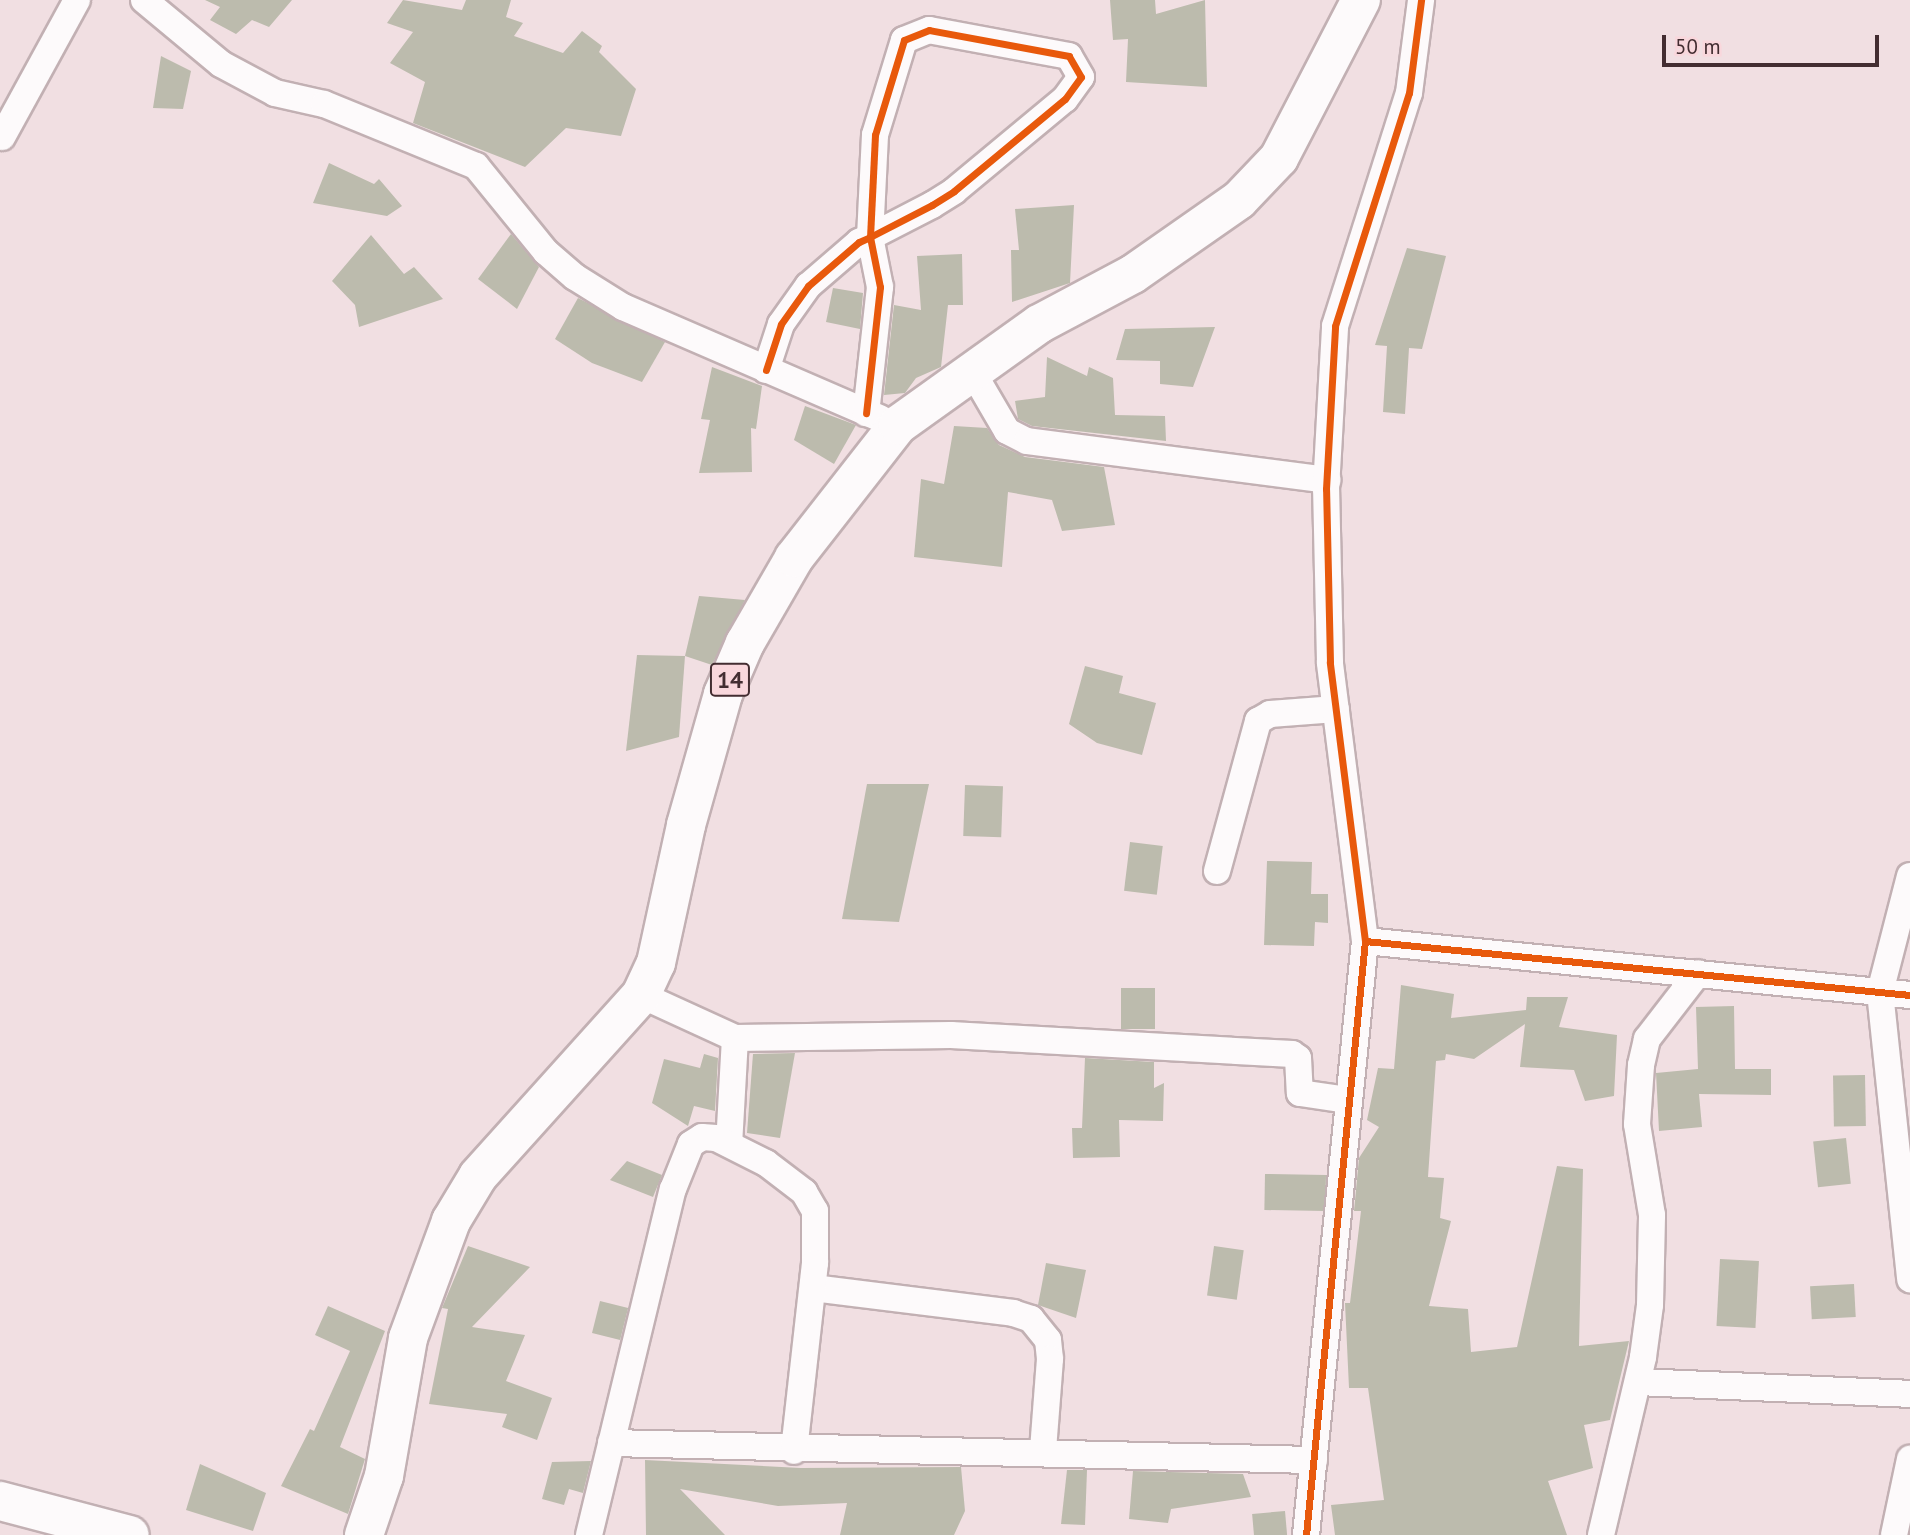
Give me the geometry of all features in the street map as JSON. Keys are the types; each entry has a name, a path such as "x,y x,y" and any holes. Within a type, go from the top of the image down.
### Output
{"highway":[{"name":"14","path":"364,1535 384,1476 408,1338 451,1221 478,1176 641,995 656,963 686,825 723,694 745,643 794,558 882,419 972,371 1040,324 1133,275 1239,200 1279,158 1361,0"},
{"path":"0,1501 50,1510 88,1529 130,1535"}],"street":[{"path":"2,137 77,0"},
{"path":"144,0 221,64 275,93 324,104 477,166 575,278 623,307 766,370 882,419 880,287 870,237 875,135 890,71 907,36 929,30 1060,53 1079,66 1078,86 978,172 932,205 870,237 816,279 792,305 766,370"},
{"path":"1306,1535 1365,941 1336,709 1327,480 1335,326 1409,93 1421,0"},
{"path":"972,371 1007,431 1027,441 1327,480"},
{"path":"1217,870 1258,721 1270,714 1336,709"},
{"path":"1910,876 1880,992 1910,1279"},
{"path":"1365,941 1910,995"},
{"path":"1601,1535 1638,1382 1650,1305 1652,1215 1637,1124 1641,1065 1647,1039 1698,973"},
{"path":"641,995 735,1038 951,1035 1292,1054 1298,1058 1300,1093 1348,1100"},
{"path":"729,1144 735,1038"},
{"path":"589,1535 677,1178 691,1144 702,1138 729,1144 766,1163 803,1192 815,1211 813,1288 794,1451"},
{"path":"813,1288 1013,1312 1031,1320 1048,1340 1050,1359 1043,1450"},
{"path":"1638,1382 1910,1394"},
{"path":"611,1443 794,1451 1043,1450 1314,1460"},
{"path":"1894,1535 1910,1459"}],"building":[{"path":"205,0 292,0 269,27 252,20 236,34 210,20 220,7"},
{"path":"403,0 462,10 466,0 511,0 506,17 523,23 514,36 563,53 582,31 602,46 599,52 636,89 621,136 566,128 525,167 413,123 425,82 390,63 413,32 387,23"},
{"path":"1110,0 1155,0 1156,14 1205,0 1207,87 1126,82 1128,39 1113,40"},
{"path":"161,56 191,71 183,109 153,108"},
{"path":"329,163 374,184 379,179 402,206 387,216 313,203"},
{"path":"1074,205 1070,283 1012,302 1011,250 1019,250 1015,209"},
{"path":"511,234 539,267 517,309 478,279"},
{"path":"371,235 404,274 414,267 443,299 359,327 355,305 332,281"},
{"path":"1407,248 1446,256 1422,349 1409,348 1405,414 1383,412 1387,346 1375,345"},
{"path":"962,254 963,305 948,305 941,367 916,378 905,393 884,395 894,305 921,310 917,256"},
{"path":"833,288 863,293 860,329 826,322"},
{"path":"578,298 665,342 642,382 592,363 555,339"},
{"path":"1215,327 1193,387 1160,384 1160,361 1116,360 1125,329"},
{"path":"1047,357 1087,376 1089,367 1113,378 1115,415 1165,416 1166,441 1032,426 1018,419 1015,401 1045,397"},
{"path":"712,367 762,386 756,429 751,428 752,472 699,473 710,420 701,419"},
{"path":"805,406 856,425 834,464 794,440"},
{"path":"954,426 987,428 999,445 1025,457 1104,467 1115,525 1062,531 1052,500 1008,492 1002,567 914,557 921,479 944,484"},
{"path":"699,596 745,600 712,665 685,656"},
{"path":"637,655 685,656 679,737 626,751"},
{"path":"1085,666 1123,676 1119,693 1156,703 1142,755 1097,743 1069,724"},
{"path":"867,784 929,784 899,922 842,919"},
{"path":"965,785 1003,786 1001,837 963,836"},
{"path":"1130,842 1163,846 1157,895 1124,891"},
{"path":"1267,861 1312,862 1311,894 1328,894 1328,923 1315,922 1314,946 1264,945"},
{"path":"1401,985 1454,994 1451,1018 1526,1010 1527,997 1568,997 1559,1027 1617,1035 1614,1096 1585,1101 1574,1070 1520,1067 1525,1024 1474,1059 1446,1054 1445,1060 1436,1061 1428,1177 1444,1178 1440,1218 1451,1221 1429,1306 1468,1309 1471,1352 1517,1347 1557,1166 1583,1169 1579,1346 1629,1341 1610,1420 1584,1425 1593,1468 1548,1481 1567,1535 1335,1535 1331,1505 1384,1500 1368,1388 1349,1388 1345,1303 1350,1303 1361,1211 1354,1211 1359,1158 1379,1127 1367,1120 1378,1068 1394,1069"},
{"path":"1121,988 1155,988 1155,1029 1121,1029"},
{"path":"1734,1006 1735,1069 1771,1069 1771,1095 1699,1094 1702,1127 1659,1131 1656,1073 1698,1069 1696,1007"},
{"path":"795,1053 780,1138 747,1133 753,1054"},
{"path":"704,1054 718,1058 715,1111 694,1106 688,1126 652,1103 664,1059 700,1068"},
{"path":"1085,1058 1154,1062 1154,1088 1164,1083 1163,1121 1119,1120 1120,1157 1073,1158 1072,1128 1082,1128"},
{"path":"1865,1075 1866,1126 1834,1127 1833,1076"},
{"path":"1846,1138 1851,1184 1818,1187 1813,1141"},
{"path":"627,1161 662,1175 653,1197 610,1180"},
{"path":"1265,1174 1326,1175 1325,1211 1264,1210"},
{"path":"468,1246 530,1267 472,1327 525,1335 506,1381 552,1398 537,1440 502,1427 507,1414 429,1404 448,1309 442,1308"},
{"path":"1214,1246 1244,1250 1237,1300 1207,1296"},
{"path":"1720,1259 1759,1261 1755,1328 1716,1326"},
{"path":"1046,1263 1086,1270 1076,1318 1038,1305"},
{"path":"1854,1284 1856,1317 1812,1319 1810,1286"},
{"path":"600,1301 628,1308 620,1340 592,1333"},
{"path":"328,1306 385,1331 340,1447 365,1459 348,1514 281,1486 310,1429 314,1431 350,1351 315,1335"},
{"path":"645,1460 801,1468 961,1467 965,1511 954,1535 840,1535 847,1503 778,1506 680,1489 725,1535 646,1535"},
{"path":"591,1461 583,1493 569,1489 564,1505 542,1499 552,1462"},
{"path":"200,1464 266,1493 253,1531 186,1510"},
{"path":"1067,1470 1087,1470 1085,1525 1061,1524"},
{"path":"1133,1471 1243,1474 1251,1497 1171,1509 1168,1523 1129,1519"},
{"path":"1285,1511 1287,1535 1254,1535 1252,1514"}],"cycle path":[{"path":"1365,941 1330,662 1326,489 1335,326 1409,93 1421,0"},
{"path":"766,370 781,324 808,286 859,242 870,237 932,205 954,191 1065,99 1081,77 1069,56 929,30 904,40 875,135 870,237 880,287 866,413"},
{"path":"1306,1535 1365,941 1910,995"}]}
